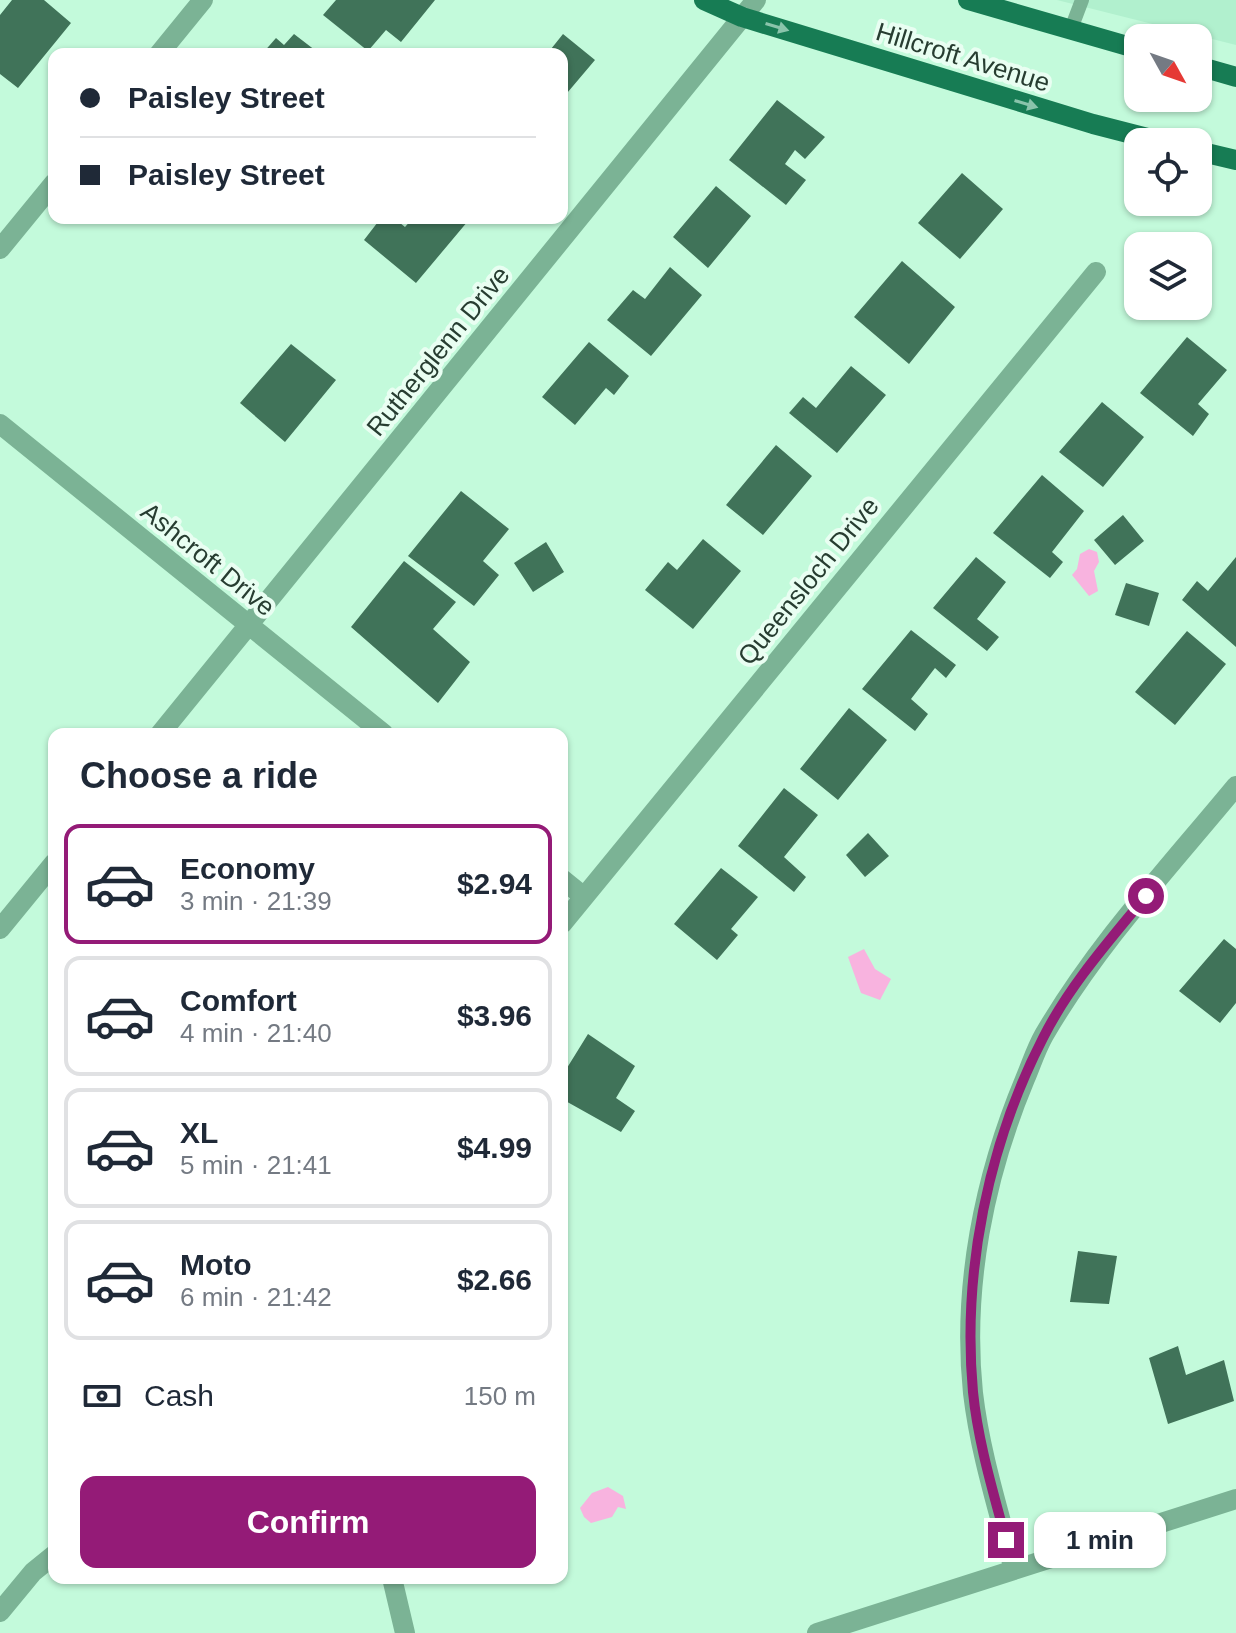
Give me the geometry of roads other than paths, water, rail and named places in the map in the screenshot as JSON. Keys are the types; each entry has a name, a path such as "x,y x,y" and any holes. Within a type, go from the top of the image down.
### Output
{"main road":[{"name":"Hillcroft Avenue","path":"704,0 742,17 1124,132"},
{"path":"968,0 1124,45"},
{"path":"1212,70 1236,77"},
{"path":"1212,154 1236,160"}],"street":[{"path":"164,48 203,0"},
{"name":"Rutherglenn Drive","path":"165,728 756,0"},
{"path":"0,249 48,190"},
{"name":"Queensloch Drive","path":"568,916 1096,272"},
{"name":"Ashcroft Drive","path":"0,424 377,728"},
{"path":"1014,1570 983,1450 973,1392 972,1313 977,1251 991,1174 1010,1115 1043,1037 1091,962 1236,786"},
{"path":"0,929 48,870"},
{"path":"568,884 583,896"},
{"path":"817,1633 1236,1499"},
{"path":"0,1612 33,1572 48,1560"},
{"path":"393,1584 405,1633"}],"lane":[{"path":"1071,29 1082,0"}]}
